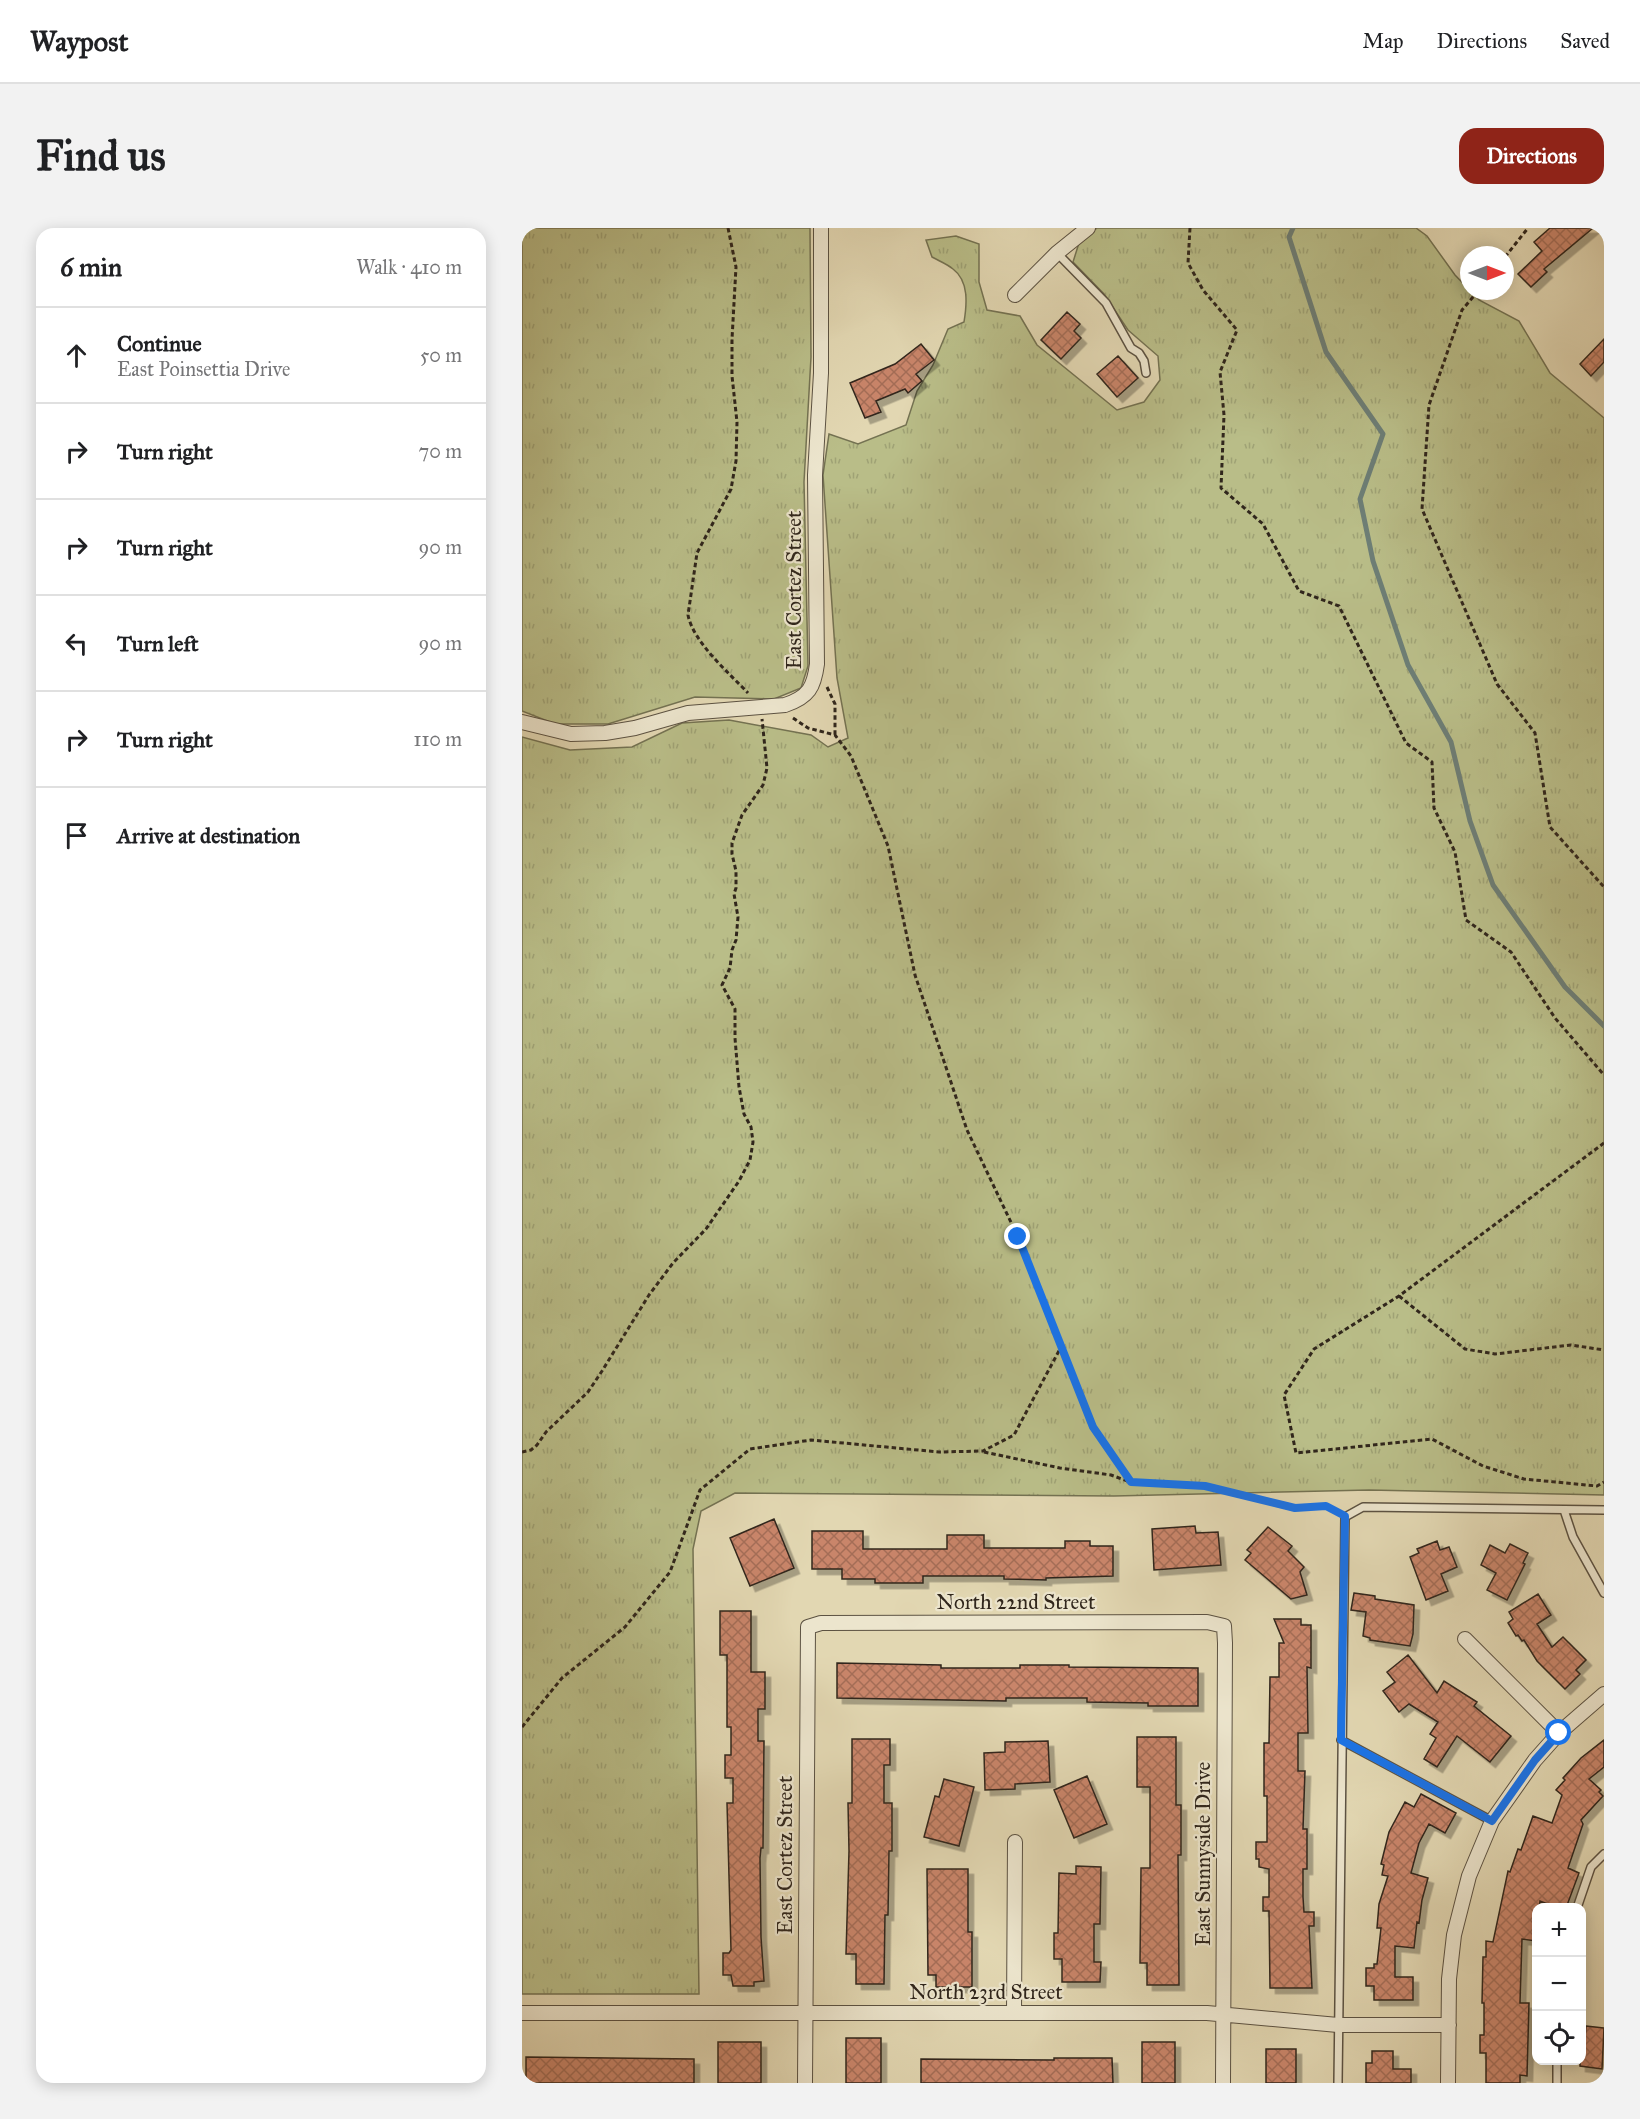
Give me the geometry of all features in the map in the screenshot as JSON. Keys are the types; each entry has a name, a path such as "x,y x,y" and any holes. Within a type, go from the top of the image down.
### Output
{"street":[{"name":"East Cortez Street","path":"522,722 571,734 605,733 635,728 688,713 785,705 800,700 814,683 817,664 815,475 822,362 821,228"},
{"path":"1015,295 1057,254 1088,228"},
{"name":"North 22nd Street","path":"808,1627 821,1623 1207,1622 1224,1626"},
{"name":"East Sunnyside Drive","path":"1224,1626 1224,2083"},
{"name":"East Cortez Street","path":"805,2083 808,1627"},
{"path":"1465,1638 1559,1733"},
{"path":"1449,2083 1449,1979 1454,1935 1469,1876 1492,1821 1535,1760 1559,1733 1599,1698"},
{"path":"1014,2013 1015,1842"},
{"name":"North 23rd Street","path":"522,2013 1224,2013 1338,2025 1449,2025"}],"lane":[{"path":"1057,254 1106,303 1131,348 1144,361 1146,373"},
{"path":"1338,2083 1345,1516 1363,1507 1604,1510"},
{"path":"1564,1510 1573,1537 1604,1593"},
{"path":"1341,1740 1492,1821"},
{"path":"1579,1903 1591,1867 1604,1854"},
{"path":"1557,2065 1557,2083"}],"path":[{"path":"728,228 736,267 732,339 732,376 737,422 736,461 731,489 697,553 688,615 689,624 702,642 754,699 808,728 835,735"},
{"path":"1190,228 1188,263 1203,290 1237,330 1220,372 1224,415 1221,488 1263,524 1299,591 1339,606 1406,743 1432,762 1434,808 1455,852 1466,920 1511,952 1555,1018 1604,1075"},
{"path":"1514,246 1528,228"},
{"path":"1470,300 1462,310 1430,405 1422,509 1497,684 1535,733 1550,827 1604,887"},
{"path":"817,664 835,704 835,735 850,756 888,846 915,975 967,1130 1018,1237 1093,1427 1131,1482"},
{"path":"522,1452 531,1450 537,1445 546,1432 588,1392 648,1295 673,1263 706,1229 739,1181 750,1160 753,1142 751,1127 744,1114 738,1078 735,1009 722,985 730,968 738,917 734,894 736,871 732,843 742,815 763,786 767,768 764,706"},
{"path":"1604,1143 1399,1296 1314,1349 1284,1395 1296,1453 1432,1439 1483,1466 1524,1479 1597,1486 1604,1482"},
{"path":"1399,1296 1465,1349 1495,1354 1571,1345 1604,1350"},
{"path":"983,1451 1014,1435 1061,1346"},
{"path":"522,1727 562,1678 625,1627 670,1572 700,1490 750,1449 812,1440 939,1452 983,1451 1060,1468 1111,1475 1131,1482 1205,1486 1295,1508 1326,1506 1345,1516"}],"green space":[{"path":"522,228 810,228 811,357 804,482 808,666 801,688 774,699 695,697 608,724 555,724 522,711"},
{"path":"1097,228 1416,228 1427,236 1460,280 1460,300 1479,300 1519,321 1550,373 1604,418 1604,1495 1369,1490 1114,1496 735,1493 701,1511 693,1549 699,1994 522,1994 522,737 570,750 632,747 682,723 729,720 811,735 828,747 848,738 837,678 823,475 829,434 858,444 906,425 917,391 933,365 948,329 964,322 966,293 962,280 951,267 932,257 926,240 956,236 979,244 979,282 987,310 1020,316 1037,345 1117,410 1144,402 1160,380 1158,356 1128,330 1104,294 1073,262 1079,243"}],"building":[{"path":"1550,228 1593,228 1544,269 1547,272 1531,287 1518,274 1542,251 1534,242"},
{"path":"1067,312 1080,324 1074,331 1081,338 1061,359 1041,340"},
{"path":"1604,339 1604,362 1591,376 1580,364"},
{"path":"921,344 934,360 916,374 922,381 908,393 905,389 876,401 881,412 865,418 850,383 895,364"},
{"path":"1118,356 1138,378 1117,397 1097,374"},
{"path":"774,1519 794,1568 750,1586 730,1538"},
{"path":"1195,1526 1196,1533 1218,1532 1221,1565 1154,1570 1152,1529"},
{"path":"1268,1527 1292,1546 1288,1551 1304,1567 1300,1572 1307,1595 1291,1599 1245,1560 1251,1553 1247,1550"},
{"path":"812,1531 863,1531 863,1549 947,1549 947,1535 984,1535 984,1548 1065,1548 1065,1541 1090,1541 1090,1546 1113,1546 1113,1576 1046,1578 1046,1580 1004,1579 1004,1576 923,1576 923,1583 875,1583 875,1579 842,1579 842,1569 812,1569"},
{"path":"1437,1541 1440,1550 1449,1547 1457,1567 1441,1574 1448,1591 1426,1600 1410,1557 1419,1553 1417,1549"},
{"path":"1510,1544 1528,1553 1507,1600 1487,1590 1496,1573 1481,1565 1490,1545 1505,1553"},
{"path":"1354,1593 1414,1605 1413,1634 1410,1646 1370,1640 1363,1636 1366,1612 1351,1610"},
{"path":"1538,1594 1551,1615 1537,1624 1552,1647 1563,1637 1586,1660 1576,1670 1580,1674 1565,1689 1537,1661 1524,1640 1516,1636 1508,1623 1513,1619 1509,1612"},
{"path":"720,1611 751,1611 751,1672 765,1672 765,1709 758,1709 758,1741 764,1741 763,1848 761,1848 760,1858 764,1981 754,1982 754,1986 733,1986 731,1975 723,1975 723,1953 729,1953 731,1950 727,1803 733,1803 733,1778 725,1778 725,1755 731,1755 731,1727 727,1727 727,1655 720,1655"},
{"path":"1274,1619 1301,1619 1301,1625 1311,1625 1311,1668 1307,1667 1308,1733 1298,1733 1298,1771 1305,1771 1303,1829 1307,1829 1307,1869 1303,1869 1303,1897 1304,1912 1314,1912 1314,1926 1309,1926 1312,1988 1270,1988 1269,1911 1263,1911 1263,1897 1269,1897 1269,1869 1259,1867 1259,1859 1256,1859 1256,1842 1267,1842 1264,1743 1269,1743 1270,1677 1279,1677 1279,1643 1284,1643"},
{"path":"1408,1655 1437,1693 1444,1681 1477,1702 1474,1706 1511,1736 1490,1762 1457,1736 1437,1767 1424,1759 1436,1738 1430,1734 1438,1722 1409,1704 1399,1712 1383,1691 1395,1682 1387,1672"},
{"path":"837,1663 941,1665 941,1668 1020,1668 1020,1665 1069,1665 1069,1667 1198,1668 1198,1706 1148,1706 1148,1703 1087,1702 1087,1698 1006,1698 1006,1701 837,1698"},
{"path":"1137,1737 1176,1737 1176,1805 1181,1805 1181,1855 1178,1855 1179,1985 1147,1985 1147,1963 1140,1963 1141,1868 1150,1868 1150,1787 1137,1787"},
{"path":"852,1739 890,1739 890,1765 884,1765 884,1803 892,1803 892,1851 889,1851 888,1915 885,1915 884,1984 856,1984 856,1954 846,1954 848,1803 852,1803"},
{"path":"1604,1740 1604,1767 1589,1779 1601,1790 1599,1792 1603,1796 1581,1820 1583,1824 1568,1868 1579,1873 1568,1903 1540,1901 1540,1903 1532,1903 1532,1940 1522,1939 1520,2003 1529,2003 1527,2076 1520,2075 1520,2083 1486,2083 1486,2053 1480,2053 1480,2035 1484,2035 1484,2003 1482,2003 1483,1957 1486,1957 1486,1941 1493,1942 1508,1871 1510,1872 1518,1849 1521,1850 1533,1816 1552,1823 1562,1795 1556,1790 1565,1780 1563,1778 1581,1758"},
{"path":"1048,1741 1050,1782 1015,1784 1015,1789 985,1790 984,1753 1005,1752 1005,1742"},
{"path":"1087,1776 1107,1824 1074,1838 1054,1790"},
{"path":"944,1779 974,1787 959,1846 924,1837 935,1796 939,1797"},
{"path":"1421,1794 1456,1813 1445,1833 1429,1824 1419,1843 1411,1873 1428,1878 1419,1923 1417,1922 1414,1948 1395,1946 1395,1977 1413,1977 1413,2000 1374,2000 1374,1986 1366,1986 1366,1968 1374,1968 1374,1964 1377,1964 1381,1928 1377,1928 1379,1904 1388,1876 1382,1875 1384,1865 1381,1864 1389,1832 1405,1802 1414,1807"},
{"path":"1076,1866 1101,1867 1100,1924 1094,1924 1094,1962 1101,1962 1100,1982 1062,1982 1062,1959 1054,1959 1054,1933 1058,1933 1059,1873 1076,1874"},
{"path":"927,1869 968,1869 968,1932 972,1932 972,1987 936,1987 936,1975 928,1975"},
{"path":"1586,2026 1604,2028 1602,2069 1580,2066 1586,2065"},
{"path":"846,2038 881,2038 881,2083 846,2083"},
{"path":"718,2042 761,2042 761,2083 718,2083"},
{"path":"1142,2042 1175,2042 1175,2083 1142,2083"},
{"path":"1266,2049 1296,2049 1296,2083 1266,2083"},
{"path":"1372,2051 1393,2051 1393,2069 1411,2069 1411,2083 1366,2083 1366,2063 1372,2063"},
{"path":"526,2057 694,2059 694,2083 526,2083"},
{"path":"1054,2058 1112,2058 1113,2083 921,2083 921,2059 1054,2060"}],"waterway":[{"path":"1293,228 1289,237 1326,352 1383,434 1360,499 1373,561 1408,665 1451,742 1470,821 1493,885 1565,987 1604,1026"}],"route":[{"path":"1018,1237 1093,1427 1131,1482 1205,1486 1295,1508 1326,1506 1345,1516 1341,1740 1492,1821 1535,1760 1559,1733"}]}
